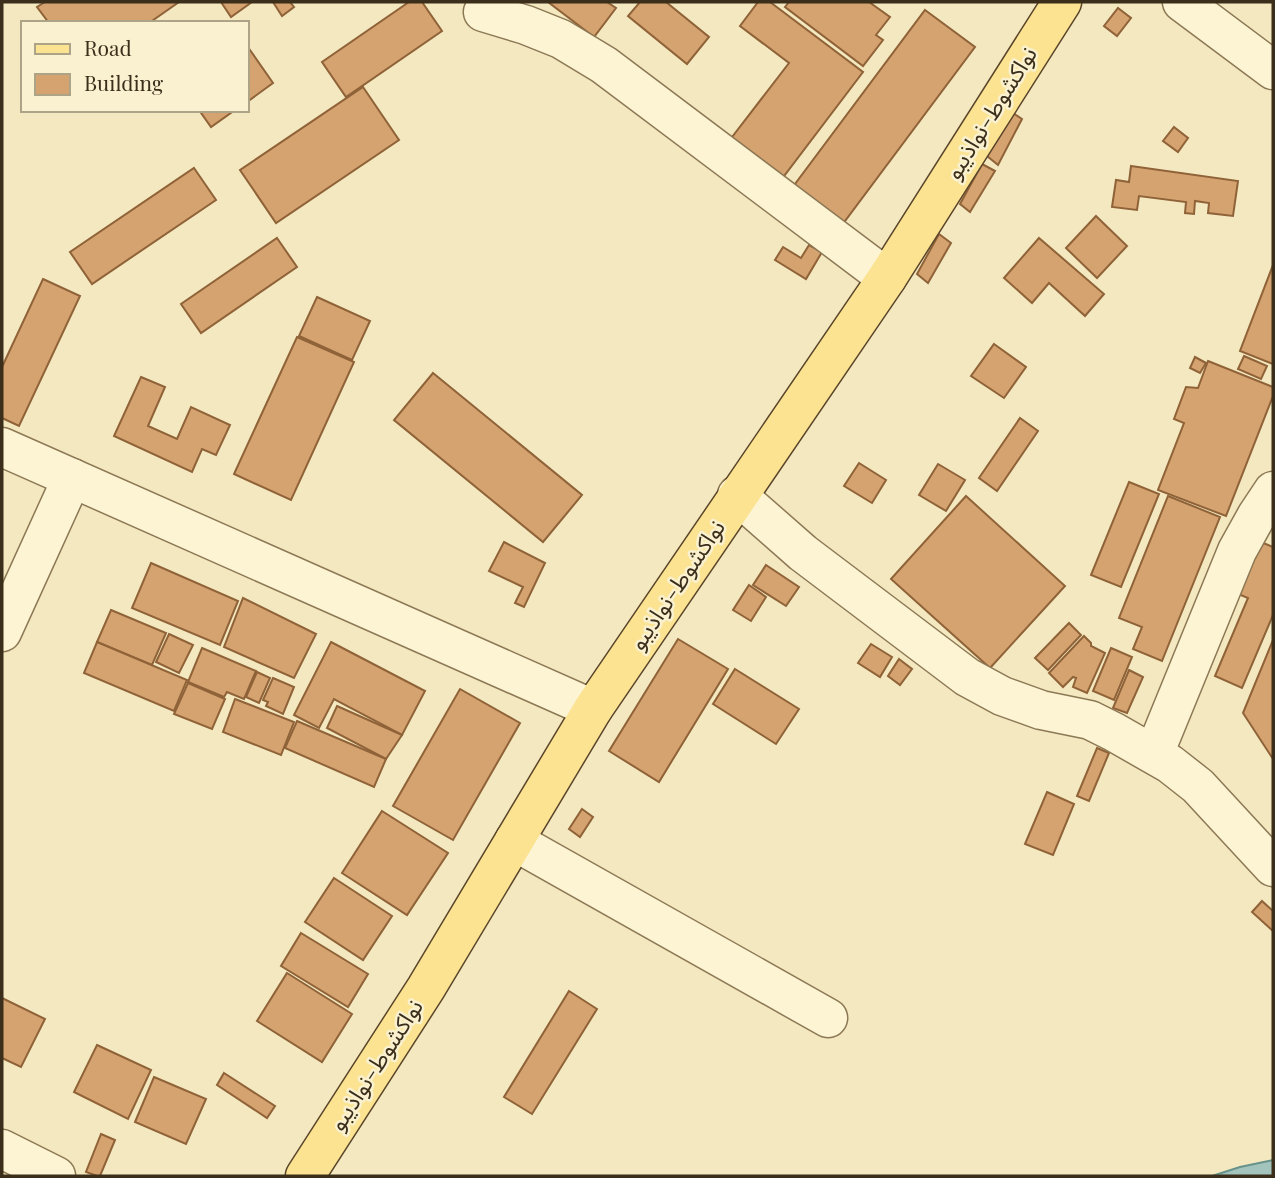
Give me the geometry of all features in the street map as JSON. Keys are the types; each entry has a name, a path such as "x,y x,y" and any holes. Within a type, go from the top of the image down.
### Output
{"main road":[{"name":"نواكشوط-نواذيبو","path":"305,1176 426,988 593,709 887,278 1062,2"}],"street":[{"path":"1182,2 1273,70"},
{"path":"483,12 561,39 604,65 887,278"},
{"path":"2,447 593,709"},
{"path":"2,632 72,478"},
{"path":"1154,754 1237,551 1256,515 1273,491"},
{"path":"737,495 803,552 967,677 1002,696 1041,710 1090,720 1170,764 1198,786 1273,867"},
{"path":"514,841 828,1018"},
{"path":"2,1149 56,1176"}],"water":[{"path":"1273,1160 1273,1176 1212,1176 1240,1167"}],"building":[{"path":"45,2 179,2 152,21 48,21 37,7"},
{"path":"221,2 252,2 231,17"},
{"path":"273,2 290,2 294,7 282,16"},
{"path":"409,2 422,2 442,31 346,97 322,62"},
{"path":"548,2 607,2 616,8 594,37"},
{"path":"640,2 666,2 709,37 687,64 628,16"},
{"path":"758,2 770,2 863,72 781,180 729,141 789,63 740,26"},
{"path":"789,2 869,2 890,17 876,35 883,40 863,66 785,7"},
{"path":"1118,8 1131,18 1117,36 1104,26"},
{"path":"925,10 975,47 842,225 792,188"},
{"path":"250,50 273,83 248,101"},
{"path":"363,87 399,140 276,223 240,170"},
{"path":"200,112 232,112 211,127"},
{"path":"1013,113 1022,119 998,165 987,156"},
{"path":"1174,127 1188,138 1178,152 1163,141"},
{"path":"982,164 995,171 970,212 960,204"},
{"path":"1131,166 1238,181 1233,216 1208,213 1209,203 1195,201 1194,214 1185,213 1186,202 1139,196 1137,210 1112,207 1116,180 1129,182"},
{"path":"194,168 216,200 92,284 70,252"},
{"path":"1096,216 1127,246 1097,278 1066,248"},
{"path":"939,234 951,243 928,283 917,274"},
{"path":"277,238 297,267 201,333 181,304"},
{"path":"1039,238 1104,294 1085,316 1049,283 1032,303 1004,278"},
{"path":"809,245 822,252 806,279 775,260 783,247 801,258"},
{"path":"1273,265 1273,364 1240,351"},
{"path":"43,279 80,296 19,426 2,418 2,367"},
{"path":"317,297 370,321 352,360 299,336"},
{"path":"297,337 354,362 291,500 234,474"},
{"path":"994,344 1026,367 1004,398 971,376"},
{"path":"1244,356 1267,366 1261,379 1238,369"},
{"path":"1195,357 1206,363 1200,373 1190,368"},
{"path":"1208,361 1273,387 1273,396 1226,516 1158,490 1184,423 1174,419 1186,387 1198,388"},
{"path":"433,373 582,495 543,542 394,420"},
{"path":"141,377 165,387 148,426 177,439 191,407 230,425 216,455 202,449 192,472 114,436"},
{"path":"1020,418 1038,431 997,491 979,478"},
{"path":"859,463 886,480 872,503 844,486"},
{"path":"938,464 965,480 946,511 919,495"},
{"path":"1129,482 1159,494 1121,587 1091,575"},
{"path":"966,496 1065,586 990,668 891,579"},
{"path":"1168,496 1220,517 1162,661 1133,649 1142,627 1119,618"},
{"path":"1254,539 1273,547 1273,615 1242,688 1215,676 1248,598 1231,591"},
{"path":"504,542 545,563 524,607 515,603 523,587 489,571"},
{"path":"151,563 238,601 220,645 132,608"},
{"path":"766,565 799,587 786,606 753,585"},
{"path":"749,585 766,597 751,621 733,610"},
{"path":"243,598 316,634 294,678 224,647"},
{"path":"111,610 166,633 152,665 97,642"},
{"path":"1069,623 1081,635 1048,670 1035,658"},
{"path":"169,634 193,645 179,673 156,662"},
{"path":"1084,636 1091,646 1105,653 1087,693 1073,687 1076,678 1073,677 1063,687 1049,673"},
{"path":"678,639 728,669 659,782 609,751"},
{"path":"1273,640 1273,759 1243,713"},
{"path":"97,642 187,680 174,711 84,673"},
{"path":"331,642 425,691 402,735 334,699 319,728 294,715"},
{"path":"871,644 892,657 880,677 858,663"},
{"path":"202,648 256,671 244,699 227,692 224,697 188,682"},
{"path":"1111,648 1132,657 1114,700 1093,691"},
{"path":"899,659 912,669 900,685 888,676"},
{"path":"735,669 799,709 776,744 713,704"},
{"path":"1129,670 1143,677 1127,713 1113,708"},
{"path":"257,672 270,678 259,703 246,697"},
{"path":"273,678 294,687 283,714 266,706 268,702 263,700"},
{"path":"188,683 225,699 212,729 174,714"},
{"path":"460,689 520,723 453,840 393,806"},
{"path":"235,699 294,722 281,755 223,732"},
{"path":"337,706 402,735 386,759 327,728"},
{"path":"297,721 386,759 374,787 285,748"},
{"path":"1097,748 1109,753 1089,801 1077,796"},
{"path":"1047,792 1074,804 1053,855 1025,844"},
{"path":"582,809 593,817 580,837 569,829"},
{"path":"382,811 448,853 407,915 342,873"},
{"path":"334,878 392,916 363,960 305,922"},
{"path":"1262,901 1273,911 1273,931 1252,912"},
{"path":"301,933 368,974 348,1007 281,966"},
{"path":"287,973 352,1014 322,1062 257,1021"},
{"path":"569,991 597,1009 532,1114 504,1097"},
{"path":"2,998 45,1019 21,1067 2,1058"},
{"path":"97,1045 151,1070 128,1119 74,1092"},
{"path":"224,1073 275,1106 267,1118 217,1085"},
{"path":"154,1077 206,1099 186,1144 135,1122"},
{"path":"101,1134 115,1140 100,1176 97,1176 86,1172"}]}
